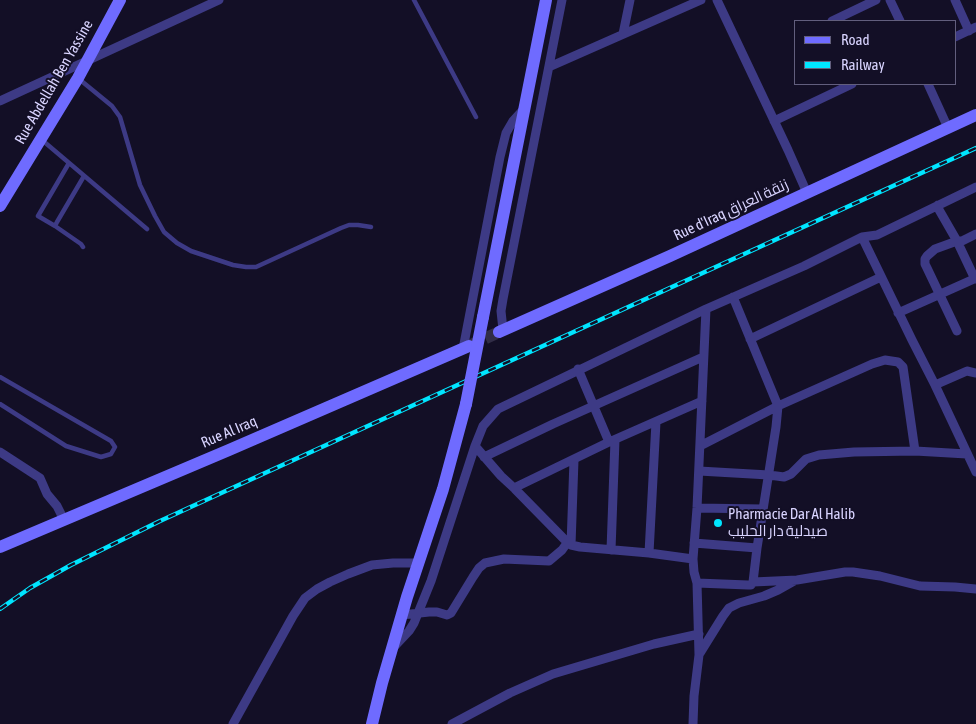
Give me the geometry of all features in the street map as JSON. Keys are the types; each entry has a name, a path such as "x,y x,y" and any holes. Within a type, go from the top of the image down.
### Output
{"street":[{"name":"Rue Abdellah Ben Yassine","path":"0,206 78,78 120,0"},
{"path":"0,100 219,0"},
{"path":"372,724 402,614 442,490 466,404 546,0"},
{"path":"501,331 503,298 562,0"},
{"path":"622,34 630,0"},
{"path":"549,67 701,0"},
{"path":"718,0 807,193"},
{"path":"834,20 876,0"},
{"path":"890,0 900,20"},
{"path":"955,0 972,29 956,37"},
{"path":"928,85 948,128"},
{"path":"774,121 839,86"},
{"path":"466,348 500,157 506,133 513,121 523,110"},
{"name":"Rue d'Iraq زنقة العراق","path":"501,331 670,256 976,115"},
{"path":"392,650 414,623 431,581 475,446 483,426 498,408 706,309 804,266 862,237 877,235 976,187"},
{"path":"898,313 975,278 938,208 938,204"},
{"path":"957,331 925,264 925,260 935,249 962,241 976,234"},
{"path":"862,237 976,472"},
{"path":"750,339 881,277"},
{"path":"733,297 778,406 753,582"},
{"path":"693,724 699,634 697,583 693,559 706,309"},
{"name":"Rue Al Iraq","path":"0,547 466,348"},
{"path":"484,457 703,357"},
{"path":"700,446 778,406 880,361 891,360 898,362 903,367 915,452"},
{"path":"578,369 612,441 611,550"},
{"path":"935,385 967,371 976,373"},
{"path":"514,488 702,401"},
{"path":"649,553 656,422"},
{"path":"475,446 501,476 569,544 693,559"},
{"path":"0,452 40,478 47,494 57,506 64,520"},
{"path":"699,471 780,477 788,476 806,459 813,456 854,452 967,454"},
{"path":"402,614 418,612 449,614 479,568 485,563 504,558 550,561 569,544 574,460"},
{"path":"697,508 763,510"},
{"path":"694,544 757,548"},
{"path":"233,724 305,598 330,582 372,565 418,563"},
{"path":"697,583 751,585 753,582 796,580 853,572 880,576 920,586 976,590"},
{"path":"699,655 729,608 738,603 764,596 796,580"},
{"path":"452,724 510,693 553,674 654,644 699,634"}],"lane":[{"path":"414,0 476,117"},
{"path":"78,78 112,106 120,117 140,185 155,216 164,232 177,243 191,251 233,266 256,267 341,228 350,225 372,227"},
{"path":"40,138 147,229"},
{"path":"69,162 38,216 83,247"},
{"path":"55,226 84,176"},
{"path":"0,377 111,440 115,447 111,454 101,457 66,446 0,404"}],"tunnel":[{"path":"469,346 499,332"}],"railway":[{"path":"0,609 30,588 71,565 160,521 976,148"}],"place":[{"name":"Pharmacie Dar Al Halib صيدلية دار الحليب","path":"718,523"}]}
